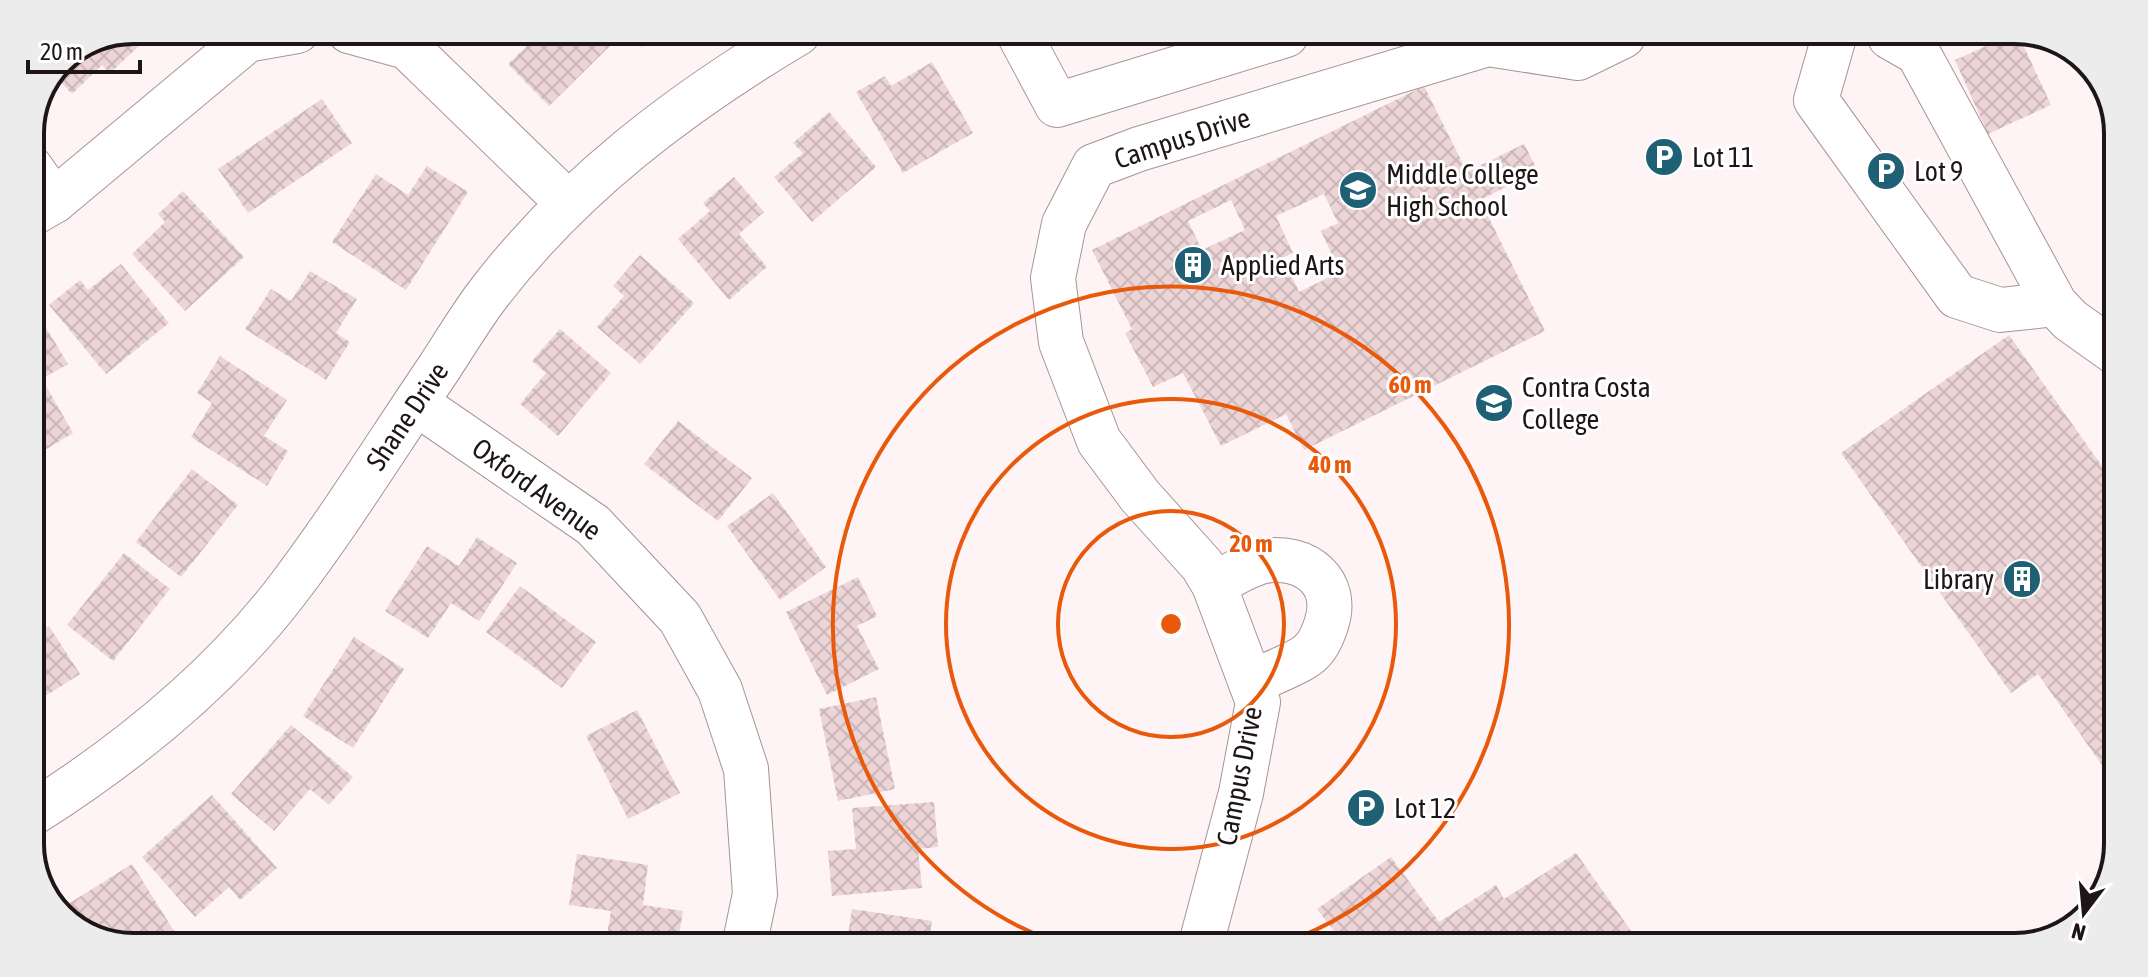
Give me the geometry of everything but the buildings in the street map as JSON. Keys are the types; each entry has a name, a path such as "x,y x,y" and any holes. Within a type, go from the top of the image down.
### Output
{"street":[{"path":"44,190 242,44"},
{"path":"396,44 407,47 568,203"},
{"name":"Shane Drive","path":"44,805 156,725 223,662 283,595 333,527 486,298 568,203 612,162 732,72 779,44"},
{"path":"1024,44 1057,105 1220,45"},
{"name":"Campus Drive","path":"1204,933 1241,793 1258,702 1214,585 1202,565 1140,496 1099,441 1061,342 1053,278 1064,224 1094,166 1139,149 1488,44 1578,58 1607,44"},
{"path":"1832,44 1816,100 1957,296 2000,310 2055,304"},
{"path":"1903,44 1918,53 1937,53 2055,304 2070,320 2104,344"},
{"name":"Oxford Avenue","path":"416,403 593,525 680,618 720,690 746,769 755,894 747,933"},
{"path":"1214,585 1245,567 1266,561 1290,561 1314,572 1328,589 1331,611 1323,634 1311,653 1251,683"}],"place":[{"name":"Lot 11","path":"1664,157"},
{"name":"Lot 9","path":"1886,171"},
{"name":"Middle College High School","path":"1358,190"},
{"name":"Applied Arts","path":"1193,265"},
{"name":"Contra Costa College","path":"1494,403"},
{"name":"Library","path":"2022,579"},
{"name":"Lot 12","path":"1366,808"}]}
